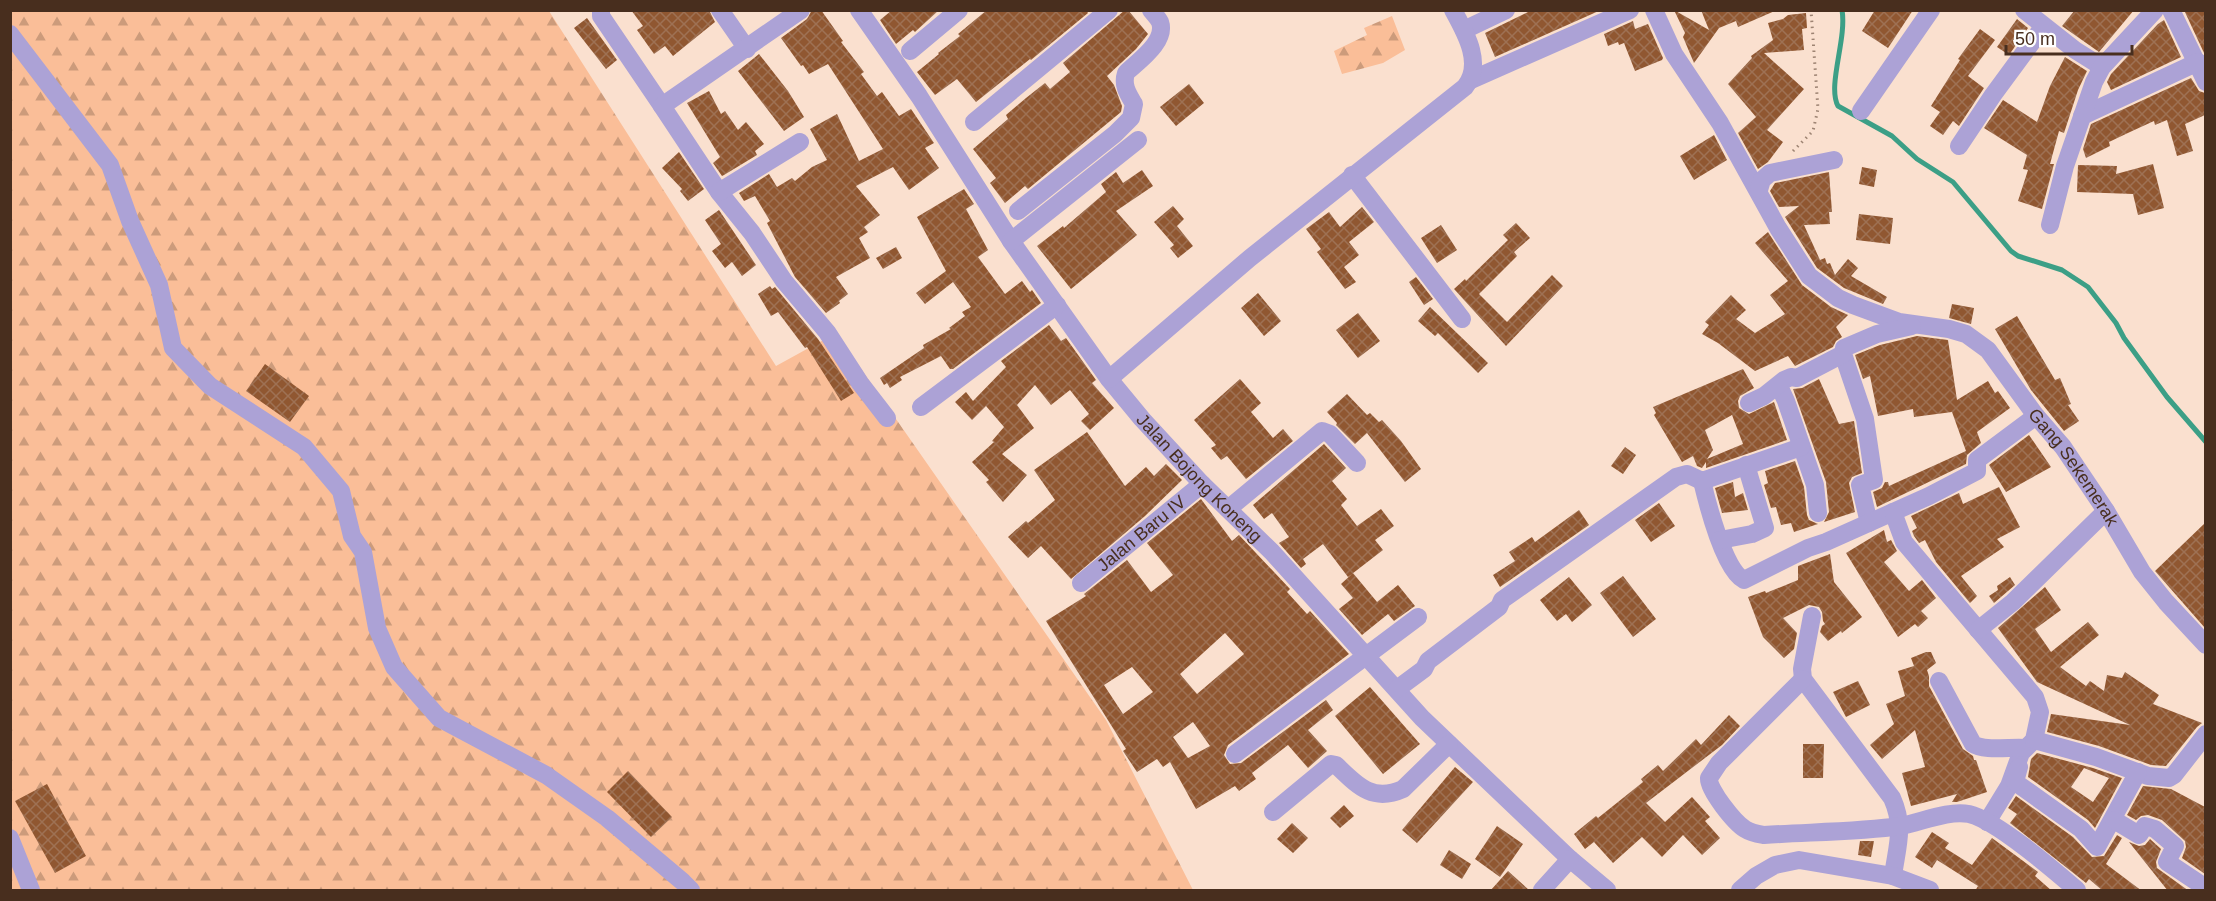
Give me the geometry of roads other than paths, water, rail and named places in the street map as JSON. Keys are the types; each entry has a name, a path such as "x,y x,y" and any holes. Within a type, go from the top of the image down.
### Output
{"street":[{"path":"602,10 601,16 719,192 752,233 784,281 827,332 860,383 887,418"},
{"path":"720,10 747,49"},
{"path":"662,106 801,10"},
{"name":"Jalan Bojong Koneng","path":"859,10 920,96 1011,241 1109,379 1166,445 1272,552 1449,744 1607,891"},
{"path":"910,51 959,10"},
{"path":"974,122 1109,10"},
{"path":"1018,212 1115,134 1131,118 1134,104 1125,87 1126,73 1155,44 1161,33 1160,22 1151,10"},
{"path":"1452,10 1464,30 1472,52 1471,80"},
{"path":"1464,30 1506,10"},
{"path":"1109,379 1250,258 1471,80 1630,10"},
{"path":"1654,10 1674,54 1720,123 1778,228 1803,267 1822,287 1853,305 1899,322 1916,325"},
{"path":"1861,111 1931,10"},
{"path":"2024,10 2043,27 2102,68"},
{"path":"2050,225 2065,166 2102,68 2155,10"},
{"path":"2171,10 2198,62 2205,82"},
{"path":"1959,146 2043,27"},
{"path":"10,34 110,165 130,222 159,285 173,348 210,386 304,447 341,491 352,536 363,552 376,628 394,667 440,718 546,775 607,818 691,891"},
{"path":"2082,116 2198,62"},
{"path":"1011,241 1138,140"},
{"path":"719,192 800,142"},
{"path":"1759,190 1762,180 1770,173 1834,160"},
{"path":"1352,175 1462,319"},
{"path":"921,407 1057,305"},
{"path":"1869,523 1860,485 1874,480 1870,448 1865,419 1843,354 1844,348 1877,334 1916,325"},
{"name":"Gang Sekemerak","path":"1916,325 1949,329 1966,334 1988,350 2036,416 2063,447 2106,511 2142,572 2205,645"},
{"path":"1749,403 1764,396 1791,377 1797,378 1843,354"},
{"path":"1779,386 1815,485 1818,513"},
{"path":"1702,481 1711,519 1737,574 1744,580 1808,548 1929,496 1977,471 1977,460 2036,416"},
{"path":"1228,509 1322,431 1330,434 1357,464"},
{"path":"1397,688 1424,669 1428,661 1499,607 1502,600 1676,477 1687,474 1702,481 1801,447"},
{"path":"1720,540 1752,534 1765,528 1746,465"},
{"name":"Jalan Baru IV","path":"1081,583 1202,483"},
{"path":"1978,630 2013,602 2106,511"},
{"path":"1893,512 1904,542 2035,697 2040,712 2015,782 2081,829 2097,847 2114,820 2138,772"},
{"path":"1812,616 1802,669 1803,679 1892,798 1899,813 1900,826 1893,876"},
{"path":"1235,754 1418,617"},
{"path":"1803,679 1719,763 1709,778 1711,788 1735,821 1744,829 1764,835 1900,826 1958,813 1969,814 1987,822 2049,866 2077,891"},
{"path":"1939,681 1973,744 1981,748 2027,746 2096,757 2163,778 2174,775 2205,734"},
{"path":"1273,812 1331,764 1336,765 1369,793 1398,792 1449,744"},
{"path":"1987,822 2009,786 2027,746"},
{"path":"2114,820 2139,835 2145,826 2155,829 2175,846 2167,862 2205,888"},
{"path":"10,838 31,891"},
{"path":"1542,891 1570,859"},
{"path":"1740,891 1756,876 1775,865 1799,860 1893,876 1930,891"}],"waterway":[{"path":"1842,10 1842,34 1835,87 1838,106 1892,136 1917,159 1953,182 2011,251 2018,256 2062,270 2088,287 2167,397 2206,442"}]}
